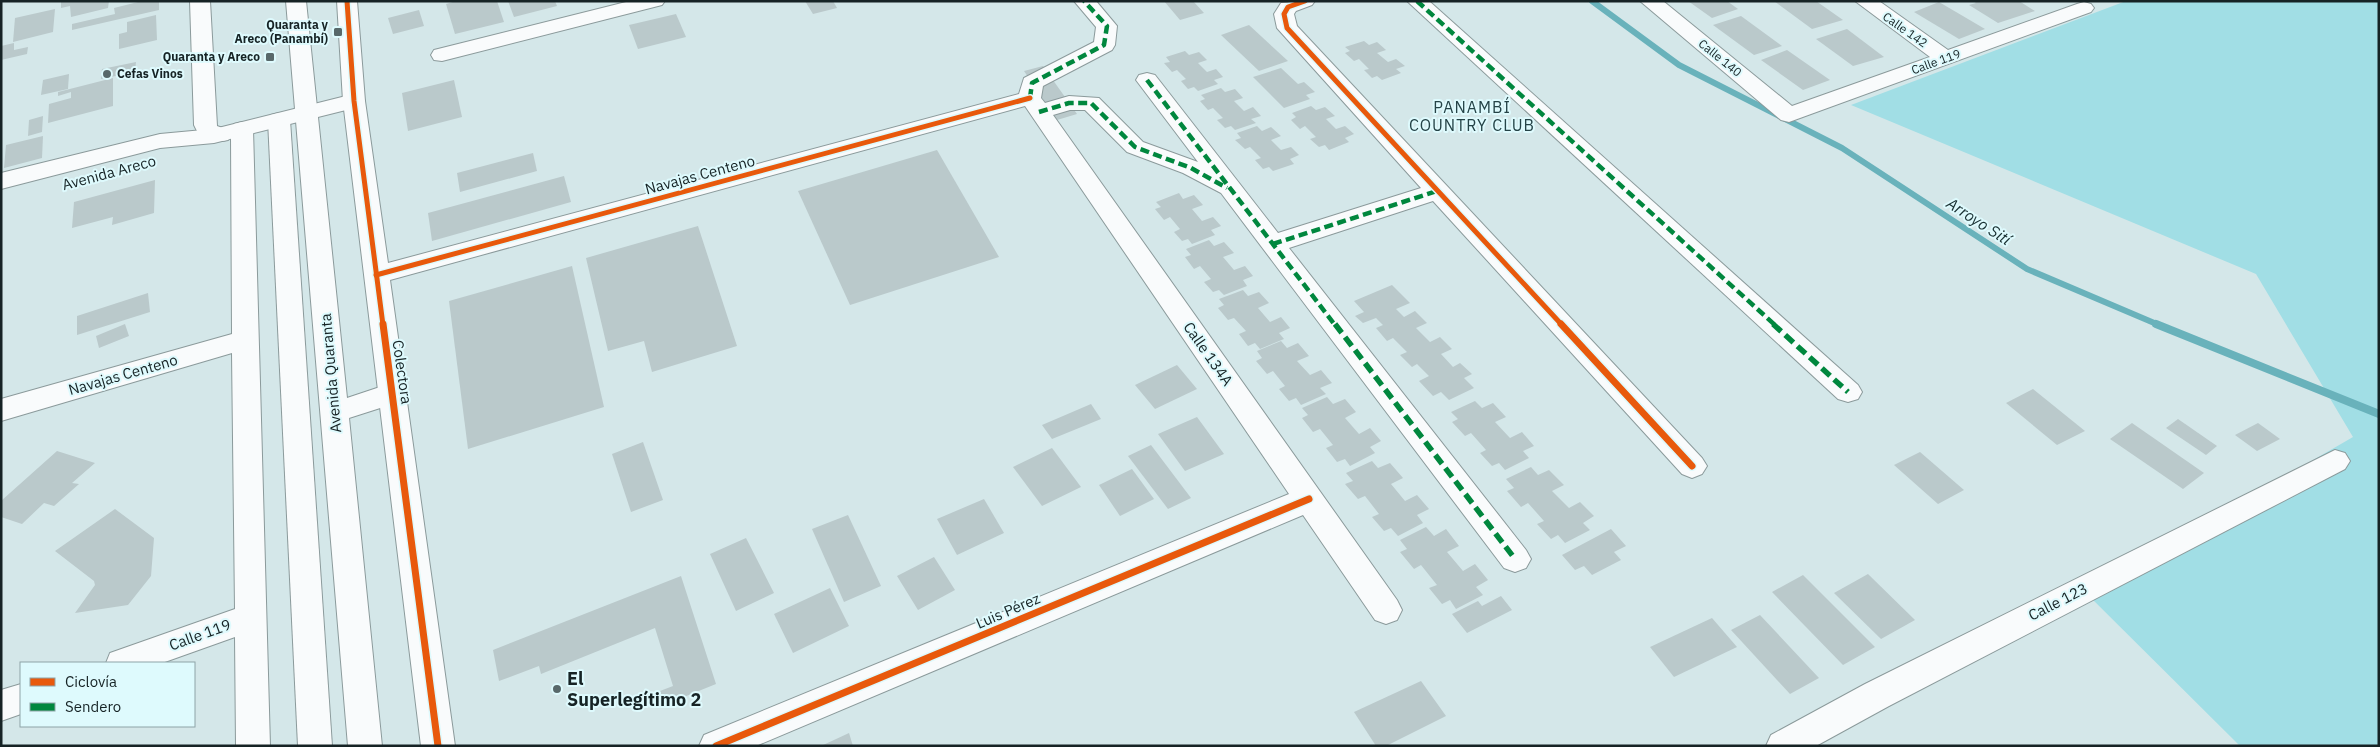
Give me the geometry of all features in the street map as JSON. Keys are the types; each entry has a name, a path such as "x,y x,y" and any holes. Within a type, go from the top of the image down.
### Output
{"main road":[{"path":"200,1 205,125 207,130 226,134 245,340 253,746"},
{"name":"Avenida Quaranta","path":"296,1 365,746"},
{"name":"Colectora","path":"347,1 354,101 438,746"},
{"path":"442,55 655,1"},
{"path":"1034,105 1032,83 1104,45 1107,26 1084,1"},
{"path":"1305,1 1288,7 1284,14 1286,28 1692,466"},
{"path":"1417,1 1848,392"},
{"name":"Calle 140","path":"1650,1 1789,115"},
{"name":"Calle 142","path":"1865,1 1946,58"},
{"name":"Calle 119","path":"1789,115 1946,58 2078,5"},
{"path":"1147,80 1515,560"},
{"name":"Avenida Areco","path":"1,201 160,160 226,134 354,101"},
{"name":"Navajas Centeno","path":"376,275 1034,105 1091,103 1135,147 1191,168 1232,190"},
{"name":"Calle 134A","path":"1034,105 1386,610"},
{"path":"279,120 315,746"},
{"name":"Avenida Areco","path":"1,181 160,141 226,134"},
{"path":"1273,244 1437,191"},
{"name":"Navajas Centeno","path":"1,410 245,340"},
{"path":"335,412 392,394"},
{"name":"Calle 123","path":"1783,746 1877,695 2335,461"},
{"name":"Luis Pérez","path":"716,746 1309,499"},
{"name":"Calle 119","path":"125,662 251,618"},
{"path":"1,706 20,699"}],"shaded area":[{"path":"2126,1 2379,1 2379,746 2240,746 2085,592 2353,437 2256,274 1851,105"}],"building":[{"path":"61,1 109,1 108,8 71,17 70,6 61,8"},
{"path":"142,1 159,1 159,10 72,30 72,24 115,14 114,8"},
{"path":"456,1 497,1 504,22 455,34 446,4"},
{"path":"508,1 555,1 557,6 514,17"},
{"path":"805,1 833,1 837,8 813,14"},
{"path":"1164,1 1193,1 1204,13 1180,20"},
{"path":"1688,1 1727,1 1738,9 1712,18"},
{"path":"1774,1 1816,1 1843,20 1812,29"},
{"path":"1973,1 2019,1 2035,11 1998,23 1969,5 1976,3"},
{"path":"1939,2 1985,29 1959,39 1914,12"},
{"path":"55,9 53,32 13,42 15,18"},
{"path":"419,10 424,26 393,34 388,18"},
{"path":"676,14 686,37 638,49 629,25"},
{"path":"156,15 157,40 119,49 119,34 127,32 127,22"},
{"path":"1741,16 1782,46 1754,55 1713,25"},
{"path":"1249,25 1288,61 1259,71 1221,35"},
{"path":"1847,29 1884,57 1853,66 1816,39"},
{"path":"1364,41 1369,45 1377,42 1386,50 1377,53 1388,62 1396,59 1405,66 1396,69 1401,73 1382,80 1377,76 1372,78 1364,70 1369,69 1359,59 1354,61 1345,53 1350,51 1345,47"},
{"path":"14,43 14,50 28,47 27,54 1,60 1,46"},
{"path":"1787,50 1830,80 1803,90 1761,60"},
{"path":"1185,51 1189,55 1199,52 1207,60 1198,63 1207,72 1216,69 1223,77 1214,80 1218,84 1198,91 1194,87 1188,89 1181,81 1186,79 1177,70 1172,72 1164,63 1170,62 1166,57"},
{"path":"136,62 135,72 101,79 102,69"},
{"path":"1043,66 1077,114 1057,120 1024,71"},
{"path":"1281,68 1298,84 1304,82 1315,92 1306,95 1310,99 1284,108 1253,77"},
{"path":"69,74 68,89 41,95 43,80"},
{"path":"113,78 113,106 48,123 49,104 71,98 71,92 58,96 58,92"},
{"path":"454,80 462,117 408,131 402,93"},
{"path":"1221,88 1225,92 1235,89 1243,98 1234,101 1244,111 1253,107 1261,116 1251,119 1256,123 1235,130 1231,126 1225,128 1217,120 1223,118 1213,108 1208,110 1200,101 1205,99 1201,95"},
{"path":"1311,106 1316,110 1325,107 1335,116 1326,119 1336,129 1345,126 1354,134 1345,138 1349,142 1329,150 1325,145 1319,147 1310,139 1316,137 1305,126 1300,129 1291,120 1296,117 1292,113"},
{"path":"43,116 42,132 28,136 29,120"},
{"path":"1257,126 1262,131 1271,127 1281,136 1271,140 1281,150 1291,147 1299,155 1290,159 1294,164 1273,171 1269,167 1263,169 1255,160 1261,158 1250,147 1245,149 1235,140 1241,138 1237,133"},
{"path":"43,136 42,158 4,168 6,145"},
{"path":"937,150 999,257 850,305 798,191"},
{"path":"533,153 537,171 460,192 457,173"},
{"path":"564,176 571,202 432,241 428,213"},
{"path":"155,180 154,213 112,225 113,217 72,228 74,202"},
{"path":"1179,193 1183,199 1194,195 1203,205 1192,209 1202,221 1213,217 1221,226 1211,230 1215,235 1192,244 1188,239 1182,241 1174,232 1180,229 1170,217 1164,220 1155,209 1161,207 1156,202"},
{"path":"698,226 737,346 652,372 644,341 608,351 586,258"},
{"path":"1209,240 1214,246 1224,242 1234,253 1223,257 1234,270 1245,266 1253,276 1243,280 1247,286 1224,295 1219,290 1213,292 1204,282 1211,279 1200,266 1194,269 1185,257 1191,255 1186,249"},
{"path":"572,266 604,407 468,449 449,301"},
{"path":"1392,285 1410,303 1396,309 1404,317 1415,311 1427,323 1416,328 1430,342 1440,337 1452,349 1441,354 1453,367 1460,363 1472,374 1464,378 1474,388 1449,400 1441,392 1433,396 1419,381 1429,376 1417,364 1412,367 1400,355 1407,352 1393,338 1387,341 1376,328 1383,325 1376,318 1363,323 1355,316 1364,312 1354,301"},
{"path":"1243,290 1248,296 1259,292 1269,303 1258,308 1270,322 1281,317 1290,328 1279,333 1284,339 1260,349 1255,343 1248,346 1239,334 1246,331 1234,318 1228,320 1218,308 1224,305 1219,299"},
{"path":"148,293 150,312 77,335 77,316"},
{"path":"125,324 129,336 99,348 96,336"},
{"path":"1281,341 1287,348 1298,343 1309,356 1297,361 1310,375 1321,370 1332,383 1320,388 1326,394 1301,405 1296,398 1289,401 1279,389 1285,386 1273,371 1267,374 1256,361 1262,358 1257,351"},
{"path":"1177,365 1197,389 1155,409 1135,385"},
{"path":"2033,389 2085,431 2057,445 2006,403"},
{"path":"1327,397 1333,404 1345,399 1356,412 1345,418 1359,434 1370,428 1381,441 1370,447 1375,453 1350,466 1345,459 1337,462 1326,448 1333,445 1320,429 1313,432 1302,418 1308,415 1302,408"},
{"path":"1475,401 1482,408 1493,403 1506,417 1495,422 1510,438 1522,432 1534,446 1523,451 1529,458 1505,470 1499,463 1492,466 1480,453 1486,450 1471,433 1465,436 1452,422 1458,419 1451,412"},
{"path":"1091,404 1101,419 1052,439 1042,425"},
{"path":"1197,417 1224,454 1185,471 1158,434"},
{"path":"2178,419 2217,446 2206,455 2166,428"},
{"path":"2132,423 2204,473 2183,489 2110,439"},
{"path":"2258,423 2280,439 2257,451 2235,435"},
{"path":"643,442 663,500 631,512 612,454"},
{"path":"1151,445 1191,498 1168,509 1128,456"},
{"path":"1052,448 1081,487 1042,506 1013,467"},
{"path":"57,451 95,463 72,483 79,484 54,506 44,503 22,524 1,517 1,501"},
{"path":"1920,452 1964,490 1938,504 1894,465"},
{"path":"1372,461 1378,468 1390,463 1403,478 1391,484 1405,501 1417,495 1429,509 1417,515 1423,523 1398,536 1391,528 1384,531 1372,517 1379,514 1365,496 1358,499 1345,484 1353,481 1346,473"},
{"path":"1531,467 1538,475 1549,470 1564,485 1552,491 1569,508 1580,502 1594,516 1583,523 1590,530 1565,543 1558,535 1551,539 1537,524 1544,521 1528,503 1521,507 1507,491 1514,488 1506,479"},
{"path":"1132,469 1154,499 1120,516 1099,485"},
{"path":"984,499 1004,533 957,555 937,519"},
{"path":"115,509 154,538 151,576 128,605 75,613 95,585 94,581 55,551"},
{"path":"848,515 881,586 844,602 812,529"},
{"path":"1426,527 1434,536 1446,529 1459,546 1447,552 1463,571 1475,564 1488,580 1476,587 1483,595 1456,609 1450,600 1442,604 1429,588 1437,585 1421,565 1414,569 1400,552 1407,549 1400,540"},
{"path":"1611,529 1626,546 1614,552 1621,560 1592,575 1584,566 1575,570 1562,555"},
{"path":"746,538 774,593 736,611 710,554"},
{"path":"934,557 955,590 918,610 897,576"},
{"path":"1868,574 1915,620 1881,639 1834,593"},
{"path":"1803,575 1875,647 1843,665 1772,592"},
{"path":"681,576 716,684 664,705 660,691 673,686 655,628 541,674 539,666 499,681 493,650"},
{"path":"830,588 849,626 793,653 774,614"},
{"path":"1501,596 1512,610 1467,633 1452,614 1478,601 1482,606"},
{"path":"1760,615 1819,678 1790,694 1731,630"},
{"path":"1712,618 1737,647 1674,677 1650,647"},
{"path":"1421,681 1446,716 1386,746 1376,746 1354,712"},
{"path":"849,733 853,746 821,746"}],"waterway":[{"name":"Arroyo Sití","path":"1592,1 1679,65 1842,148 2027,269 2159,325"},
{"name":"Arroyo Sití","path":"2156,324 2379,414"}],"marked path":[{"path":"1030,98 1032,83 1104,45 1107,26 1084,1"},
{"path":"1417,1 1848,392"},
{"path":"1147,80 1515,559"},
{"path":"1039,112 1069,103 1091,103 1135,147 1191,168 1227,188"},
{"path":"1273,244 1437,191"}],"cycle path":[{"path":"347,1 354,101 438,746"},
{"path":"1305,1 1288,7 1284,14 1287,28 1692,466"},
{"path":"376,275 1030,98"},
{"path":"716,746 1309,499"}],"place":[{"name":"Quaranta y Areco (Panambí)","path":"338,32"},
{"name":"Quaranta y Areco","path":"270,57"},
{"name":"Cefas Vinos","path":"107,74"},
{"name":"El Superlegítimo 2","path":"557,689"}],"district":[{"name":"PANAMBÍ COUNTRY CLUB","path":"1472,116"}]}
